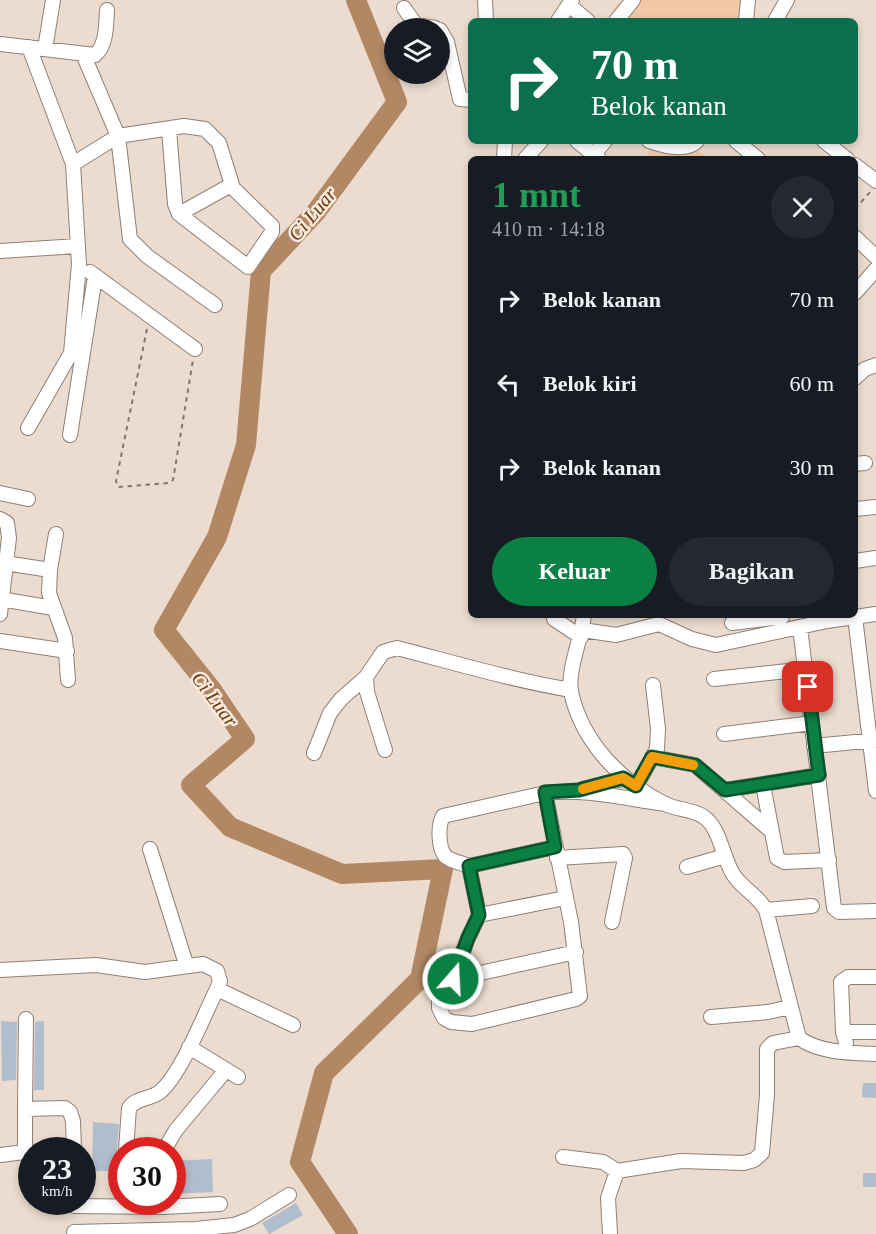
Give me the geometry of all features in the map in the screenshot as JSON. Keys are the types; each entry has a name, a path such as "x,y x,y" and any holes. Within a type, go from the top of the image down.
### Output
{"street":[{"path":"45,49 53,0"},
{"path":"485,0 486,18"},
{"path":"618,18 633,0"},
{"path":"746,18 748,0"},
{"path":"778,18 787,0"},
{"path":"560,18 571,3 585,18"},
{"path":"404,8 411,18"},
{"path":"0,44 92,56 101,48 107,10"},
{"path":"27,428 71,353 79,264 73,164 29,47"},
{"path":"83,54 118,136 130,239 147,256 215,305"},
{"path":"450,55 460,99 468,100"},
{"path":"73,164 118,136 170,129 195,126 205,129 214,136 223,154 231,184 271,223 273,229 248,267 178,214 175,204 170,129"},
{"path":"528,156 538,144"},
{"path":"580,144 592,156"},
{"path":"662,144 675,147 692,144"},
{"path":"740,144 755,156"},
{"path":"828,144 843,156"},
{"path":"858,168 876,184"},
{"path":"178,214 231,184"},
{"path":"858,240 876,257"},
{"path":"0,250 78,246"},
{"path":"79,264 195,349"},
{"path":"858,290 876,269"},
{"path":"70,435 95,277"},
{"path":"858,375 865,369 876,365"},
{"path":"0,492 28,499"},
{"path":"858,509 876,507"},
{"path":"0,519 7,523 9,538 1,604 53,608"},
{"path":"56,534 49,593 63,629 67,651 68,680"},
{"path":"858,561 876,558"},
{"path":"5,563 50,570"},
{"path":"867,614 876,792"},
{"path":"584,618 571,690 584,722 598,749 623,778 666,804"},
{"path":"734,642 731,619 782,621 800,627 846,618"},
{"path":"554,620 582,634 616,635 659,624 707,644 734,642 782,621"},
{"path":"800,627 835,909 838,912 876,911"},
{"path":"0,641 67,651"},
{"path":"315,753 330,713 341,699 366,677 383,652 397,648 508,679 571,690"},
{"path":"714,679 806,669"},
{"path":"366,677 367,692 385,750"},
{"path":"636,786 658,741 653,686"},
{"path":"724,734 812,723"},
{"path":"814,746 873,741"},
{"path":"652,757 695,765 770,830"},
{"path":"725,790 819,775"},
{"path":"612,922 625,858 623,854 556,852 469,866 449,859 444,853 439,827 443,816 545,792 579,790 623,778"},
{"path":"763,785 774,854 780,860 829,860"},
{"path":"579,790 666,804 695,812 708,820 741,885 758,897 766,910 799,1038"},
{"path":"469,866 479,915 453,979 439,995 441,1013 451,1022 472,1024 576,999 581,993 576,952 545,792"},
{"path":"150,849 186,964"},
{"path":"687,867 725,856"},
{"path":"479,915 565,898"},
{"path":"766,910 812,906"},
{"path":"453,979 576,952"},
{"path":"0,970 96,965 145,972 186,964 211,966 220,976 217,989 189,1047 161,1091 132,1103 129,1108 127,1137"},
{"path":"876,976 842,979 845,1037 876,1032"},
{"path":"217,989 293,1025"},
{"path":"711,1017 768,1012 790,1007"},
{"path":"0,1155 25,1152 26,1019"},
{"path":"563,1156 603,1162 617,1171 681,1161 744,1162 762,1153 767,1095 767,1049 773,1043 799,1038 836,1051 876,1054"},
{"path":"172,1137 232,1073 189,1047"},
{"path":"26,1109 65,1108 70,1112 73,1137"},
{"path":"610,1234 608,1198 617,1171"},
{"path":"74,1215 74,1233 124,1233 234,1225 250,1219 289,1194"},
{"path":"186,1204 220,1204"}],"path":[{"path":"858,205 876,184"},
{"path":"149,317 116,481 118,487 169,483 172,480 195,349"}],"shaded area":[{"path":"628,0 752,0 746,18 609,18 616,5"},
{"path":"654,146 696,150 707,156 648,156 647,152"}],"building":[{"path":"1,1021 17,1022 16,1080 2,1081"},
{"path":"44,1021 44,1090 34,1090 35,1022"},
{"path":"863,1083 876,1083 876,1098 862,1097"},
{"path":"93,1122 119,1124 118,1137 108,1137 108,1171 96,1171 96,1137 93,1137"},
{"path":"212,1159 213,1192 186,1193 186,1160"},
{"path":"863,1173 876,1173 876,1187 863,1187"},
{"path":"296,1203 303,1215 269,1234 262,1223"}],"waterway":[{"name":"Ci Luar","path":"348,1234 300,1162 324,1073 420,979 443,869 342,874 230,827 191,785 245,739 212,690 164,630 217,537 246,445 261,271 316,212 397,102 356,0"}],"slow traffic":[{"path":"583,789 623,778 636,786 647,762 652,757 693,765"}],"route":[{"path":"453,979 479,915 469,866 555,847 545,792 579,790 623,778 636,786 647,762 652,757 695,765 725,790 819,775 808,687"}]}
